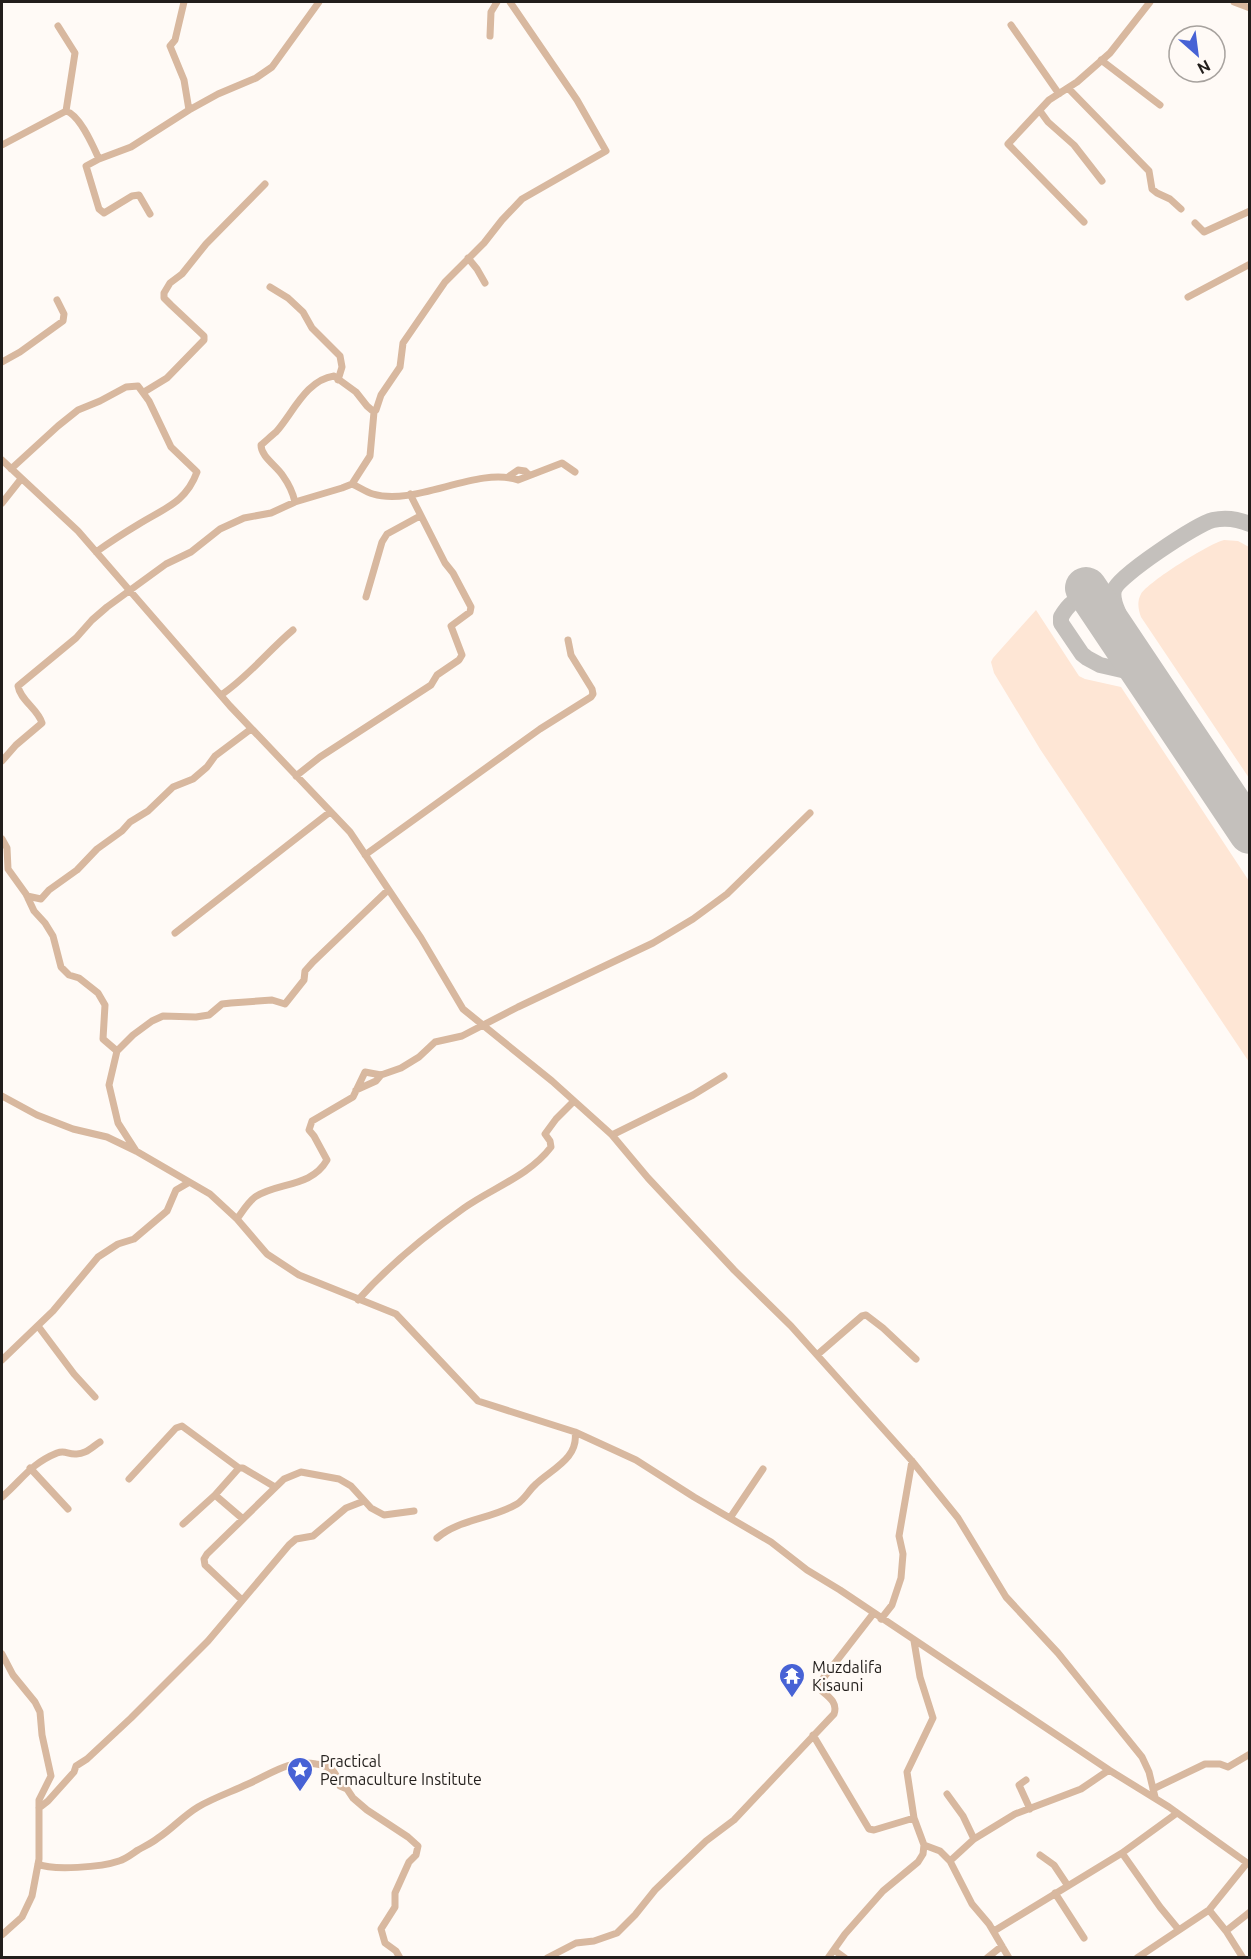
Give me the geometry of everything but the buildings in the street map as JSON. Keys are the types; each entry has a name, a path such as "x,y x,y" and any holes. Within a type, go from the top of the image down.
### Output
{"street":[{"path":"184,2 175,40 170,46 184,80 189,110"},
{"path":"150,214 139,195 132,196 104,213 99,209 86,166 131,147 189,110 265,73 272,67 319,2"},
{"path":"490,36 491,12 497,2"},
{"path":"2,761 16,745 42,723 40,716 19,691 18,686 76,638 107,607 166,564 191,552 220,529 244,518 271,513 295,502 352,484 370,456 374,412 388,382 400,367 403,343 445,282 522,200 606,151 577,100 510,2"},
{"path":"1084,222 1008,144 1049,100 1068,88 1101,60 1135,23 1150,2"},
{"path":"1234,2 1250,8"},
{"path":"1011,25 1059,94"},
{"path":"58,26 75,53 66,111"},
{"path":"1101,60 1160,105"},
{"path":"1068,88 1149,171 1152,189 1170,199 1181,209"},
{"path":"2,146 66,111 72,113 77,119 99,159"},
{"path":"1040,111 1048,122 1074,145 1102,181"},
{"path":"144,392 167,378 204,340 204,336 164,298 164,293 170,283 187,269 206,244 265,184"},
{"path":"1195,223 1204,232 1250,211"},
{"path":"468,258 485,283"},
{"path":"1188,297 1250,264"},
{"path":"270,287 288,298 303,312 312,328 340,356 342,367 338,380"},
{"path":"2,362 63,321 64,314 57,300"},
{"path":"295,502 294,495 282,474 263,453 261,445 276,432 305,393 320,381 334,376 356,392 374,412"},
{"path":"11,469 78,410 126,387 138,386 144,392 171,447 197,472 181,499 166,510 115,538 96,552"},
{"path":"2,460 78,531 221,695 350,832 421,938 463,1009 552,1081 612,1136 656,1187 817,1355 912,1461 958,1518 1006,1597 1058,1653 1137,1749 1149,1772 1154,1793"},
{"path":"352,484 375,494 410,494 493,477 508,477 518,470 525,471 529,475 562,463 575,472"},
{"path":"2,503 21,479"},
{"path":"296,776 320,757 431,686 437,675 461,657 462,652 451,626 470,612 471,607 410,494"},
{"path":"366,597 382,542 387,534 420,516"},
{"path":"221,695 247,674 293,630"},
{"path":"365,855 540,729 591,697 592,689 571,655 568,640"},
{"path":"27,896 41,898 77,870 97,849 122,831 130,822 148,811 172,787 193,779 207,767 215,756 252,729"},
{"path":"175,933 330,812"},
{"path":"237,1219 255,1197 294,1184 322,1169 327,1160 309,1130 312,1121 353,1096 365,1072 381,1075 401,1068 419,1057 435,1042 462,1036 483,1026 653,942 693,919 727,894 810,813"},
{"path":"2,839 7,848 8,869 27,896 33,911 45,923 53,936 61,967 69,975 79,978 98,993 105,1005 103,1039 117,1051"},
{"path":"136,1151 118,1123 109,1085 117,1051 133,1035 163,1016 209,1015 222,1004 231,1003 272,1000 285,1004 304,980 305,971 313,962 388,890"},
{"path":"356,1090 376,1081 381,1075"},
{"path":"612,1136 693,1095 724,1076"},
{"path":"2,1096 37,1115 73,1129 108,1137 210,1194 237,1219 267,1254 299,1275 396,1314 477,1401 575,1432 636,1460 771,1542 807,1570 1109,1770 1154,1793 1177,1813 1248,1864 1209,1910 1137,1958"},
{"path":"358,1300 382,1273 456,1214 526,1170 545,1154 551,1147 545,1134 574,1101"},
{"path":"2,1360 53,1311 98,1257 118,1244 134,1239 167,1211 176,1190 188,1183"},
{"path":"817,1355 866,1315 916,1359"},
{"path":"38,1326 74,1374 95,1397"},
{"path":"129,1479 176,1428 182,1426 240,1468 275,1487"},
{"path":"437,1538 447,1529 518,1503 536,1483 561,1465 574,1448 575,1432"},
{"path":"2,1497 30,1468 60,1452 83,1453 100,1442"},
{"path":"880,1619 892,1605 901,1578 903,1554 899,1536 912,1461"},
{"path":"30,1468 68,1509"},
{"path":"183,1524 215,1495 236,1469 240,1468"},
{"path":"730,1518 763,1469"},
{"path":"242,1600 205,1565 204,1559 284,1479 301,1472 339,1479 351,1486 370,1508 384,1515 414,1511"},
{"path":"215,1495 243,1518"},
{"path":"39,1808 48,1801 76,1767 131,1718 208,1641 275,1560 296,1539 313,1536 346,1508 364,1501"},
{"path":"547,1958 576,1943 594,1941 617,1933 655,1890 689,1857 734,1820 835,1710 833,1702 822,1691 821,1681 873,1614"},
{"path":"828,1958 844,1934 883,1891 918,1862 923,1854 924,1845 914,1818 907,1772 933,1718 920,1677 914,1641"},
{"path":"2,1654 13,1675 35,1702 40,1712 42,1735 50,1763 51,1776 39,1800 38,1864 32,1896 22,1917 2,1935"},
{"path":"813,1735 869,1828 874,1830 914,1818"},
{"path":"1154,1793 1204,1764 1220,1764 1228,1767 1250,1754"},
{"path":"38,1864 46,1868 58,1866 72,1868 119,1861 156,1840 199,1806 287,1764 298,1762 321,1764 330,1767 337,1774 340,1786 347,1789 360,1804 418,1846 416,1855 410,1862 395,1893 394,1906 381,1929 385,1943 396,1951 400,1958"},
{"path":"950,1861 974,1839 1015,1814 1081,1789 1109,1770"},
{"path":"1026,1780 1019,1785 1030,1809"},
{"path":"947,1794 963,1816 974,1839"},
{"path":"994,1931 1122,1853 1177,1813"},
{"path":"924,1845 940,1851 950,1861 972,1904 994,1931 1009,1958"},
{"path":"1122,1853 1179,1930"},
{"path":"1040,1855 1054,1865 1068,1886"},
{"path":"1055,1893 1084,1938"},
{"path":"1209,1910 1243,1958"},
{"path":"1226,1931 1250,1912"},
{"path":"987,1958 1002,1946"},
{"path":"834,1950 845,1958"}],"shaded area":[{"path":"1224,540 1238,541 1249,547 1249,778 1141,617 1139,608 1139,599 1146,588 1193,555"},
{"path":"1036,610 1079,676 1121,687 1249,881 1249,1062 1040,749 994,673 991,662 993,658"}],"taxiway":[{"path":"1118,612 1114,590 1129,574 1159,551 1213,520 1232,519 1250,524"},
{"path":"1124,646 1118,612 1102,601 1095,598 1081,598 1067,608 1061,617 1061,623 1087,658 1100,665 1135,673 1150,684"}],"runway":[{"path":"1086,588 1250,833"}],"place":[{"name":"Muzdalifa Kisauni","path":"792,1699"},
{"name":"Practical Permaculture Institute","path":"300,1793"}]}
